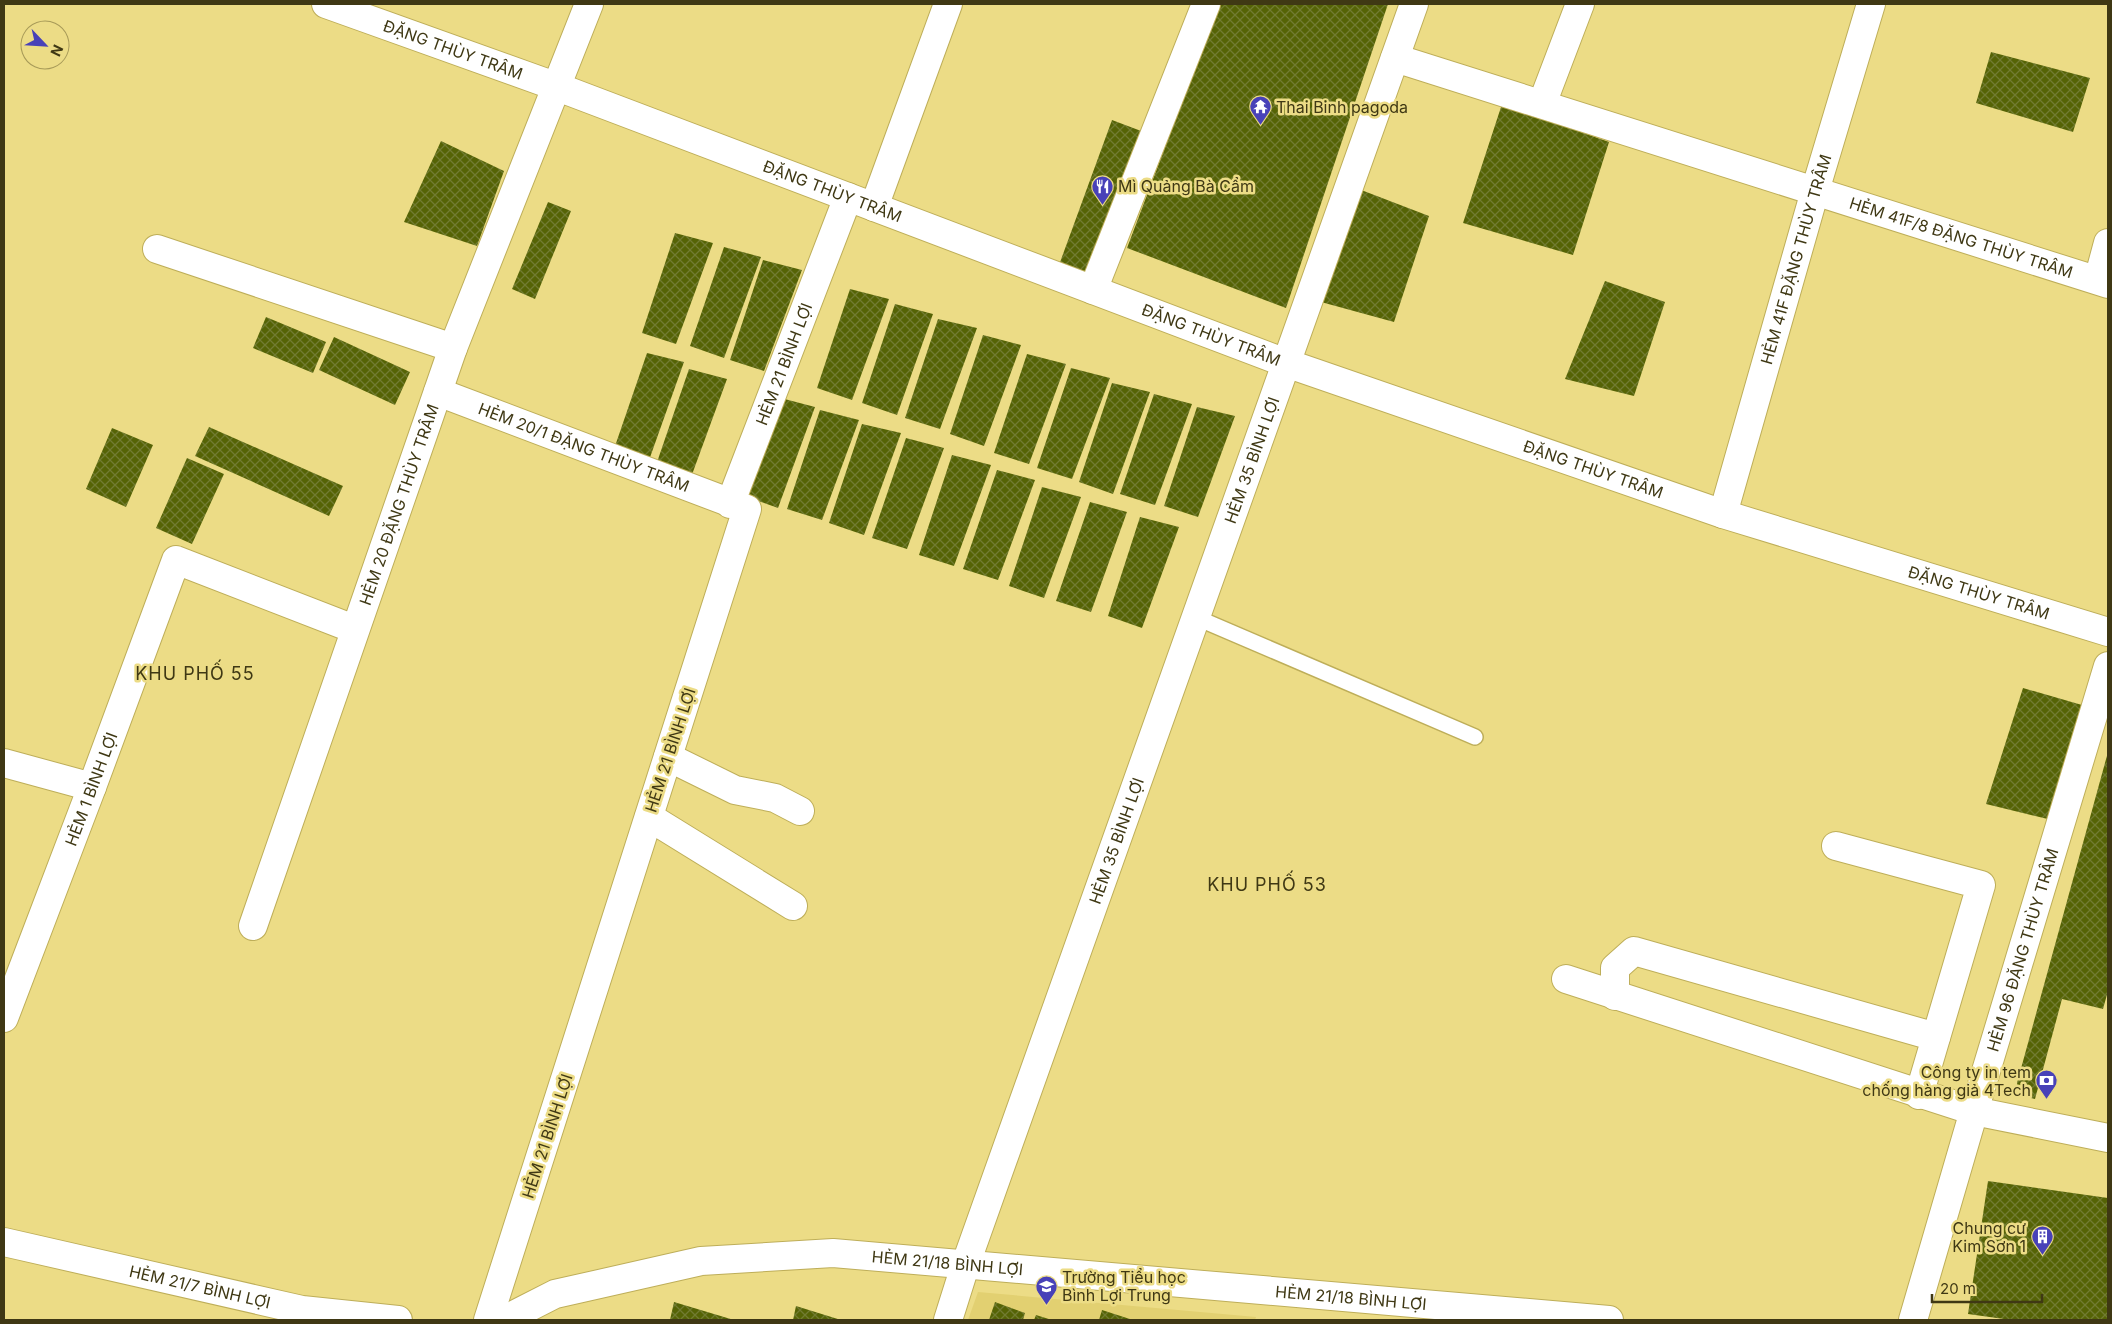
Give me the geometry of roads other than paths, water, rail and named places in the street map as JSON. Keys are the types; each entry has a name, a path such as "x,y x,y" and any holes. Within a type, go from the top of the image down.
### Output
{"street":[{"name":"ĐẶNG THÙY TRÂM","path":"326,4 555,86 1286,363 1723,514 2108,632"},
{"name":"HẺM 20 ĐẶNG THÙY TRÂM","path":"253,926 354,629 453,348 589,4"},
{"path":"874,207 948,4"},
{"path":"1093,290 1206,4"},
{"name":"HẺM 35 BÌNH LỢI","path":"948,1320 965,1266 1414,4"},
{"path":"1542,104 1580,4"},
{"name":"HẺM 41F ĐẶNG THÙY TRÂM","path":"1723,514 1815,191 1871,4"},
{"name":"HẺM 41F/8 ĐẶNG THÙY TRÂM","path":"1395,58 2103,282"},
{"name":"HẺM 21 BÌNH LỢI","path":"488,1320 747,509 730,504 848,198"},
{"path":"2103,282 2108,243"},
{"path":"157,249 453,348"},
{"name":"HẺM 20/1 ĐẶNG THÙY TRÂM","path":"438,392 730,504"},
{"name":"HẺM 1 BÌNH LỢI","path":"4,1018 176,560 354,629"},
{"name":"HẺM 96 ĐẶNG THÙY TRÂM","path":"1913,1320 2108,666"},
{"path":"668,757 735,790 775,798 800,812"},
{"path":"4,763 92,787"},
{"path":"649,817 793,906"},
{"path":"1836,846 1981,885 1919,1094"},
{"path":"1615,996 1615,968 1634,950 1936,1036"},
{"path":"1566,979 1974,1111 2108,1138"},
{"name":"HẺM 21/7 BÌNH LỢI","path":"4,1242 302,1310 398,1320"},
{"name":"HẺM 21/18 BÌNH LỢI","path":"504,1320 555,1294 701,1260 833,1254 1501,1316 1609,1320"}],"lane":[{"path":"1195,617 1475,737"}],"place":[{"name":"Thai Binh pagoda","path":"1260,126"},
{"name":"Mì Quảng Bà Cẩm","path":"1102,205"},
{"name":"Công ty in tem chống hàng giả 4Tech","path":"2047,1100"},
{"name":"Chung cư Kim Sơn 1","path":"2042,1256"},
{"name":"Trường Tiểu học Bình Lợi Trung","path":"1046,1305"}],"district":[{"name":"KHU PHỐ 55","path":"195,673"},
{"name":"KHU PHỐ 53","path":"1267,884"}]}
